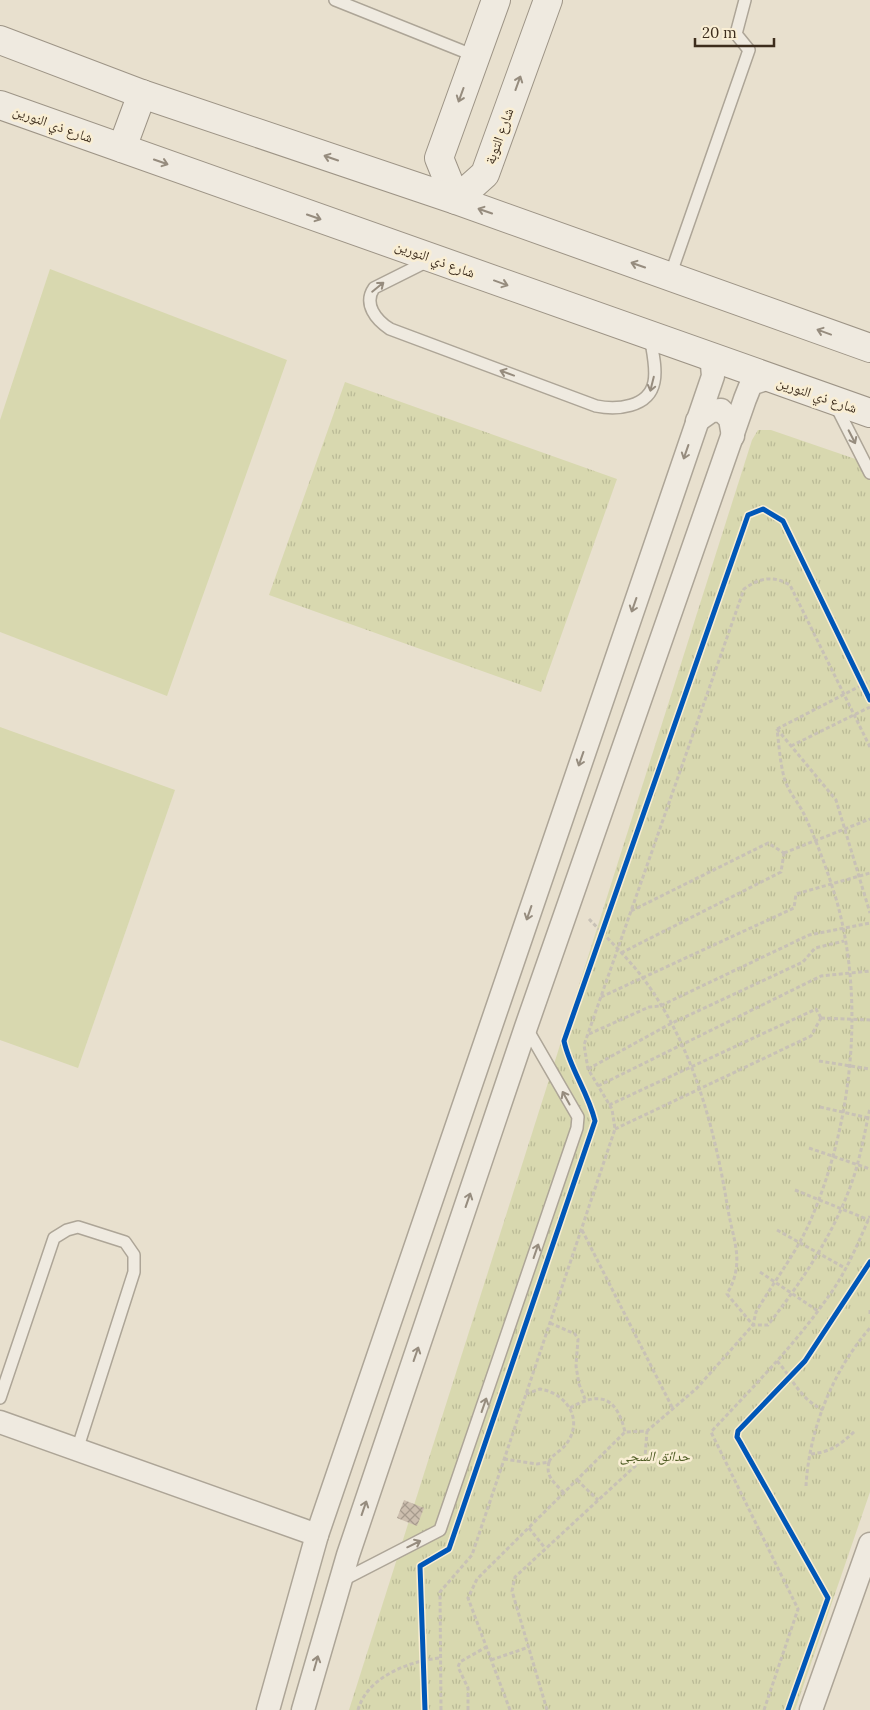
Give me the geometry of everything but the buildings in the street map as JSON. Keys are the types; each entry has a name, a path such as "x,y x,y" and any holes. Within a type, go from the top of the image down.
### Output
{"main road":[{"path":"456,200 439,158 496,0"},
{"name":"شارع التوبة","path":"456,200 485,174 548,0"},
{"path":"0,40 142,94 456,200 870,348"},
{"path":"122,148 142,94"},
{"name":"شارع ذي النورين","path":"0,105 769,378 833,400 869,409"}],"street":[{"path":"268,1710 317,1535 712,376 712,364 708,356"},
{"path":"303,1710 339,1581 570,901 751,384 769,378"},
{"path":"697,421 711,411 721,410 730,419 733,436"},
{"path":"0,1422 317,1535"},
{"path":"811,1710 870,1544"}],"lane":[{"path":"335,0 475,56"},
{"path":"670,276 749,50 736,34 745,0"},
{"path":"433,259 374,288 369,301 381,324 390,330 596,406 606,408 626,407 644,399 650,392 654,383 654,373 650,336"},
{"path":"833,400 870,473"},
{"path":"339,1581 440,1530 452,1500 577,1128 578,1117 526,1027"},
{"path":"0,1398 54,1238 67,1230 78,1227 125,1242 134,1255 134,1272 77,1450"}],"path":[{"path":"744,590 754,581 763,579 782,580 790,585 870,746"},
{"path":"858,676 866,692"},
{"path":"776,729 870,681"},
{"path":"791,746 870,707"},
{"path":"776,729 836,800 846,828 870,914"},
{"path":"510,1710 468,1598 470,1589 477,1579 625,1432 647,1431 697,1388 754,1325 756,1312 812,1218 844,1112 849,1066 851,996 844,941 831,884 815,840 804,814 784,779 776,729"},
{"path":"784,853 870,819"},
{"path":"631,912 768,843 784,853"},
{"path":"621,953 781,872 784,853"},
{"path":"601,998 794,908 796,894 870,873"},
{"path":"570,901 602,932 643,978 692,1067 711,1129 738,1255 735,1280 727,1294 754,1325 768,1325 792,1294 818,1252 840,1208 857,1164 870,1108"},
{"path":"598,941 605,923"},
{"path":"588,1034 649,1007 660,1006 809,935 870,923"},
{"path":"588,1068 670,1024 803,962 815,948 844,941"},
{"path":"598,1086 821,976 870,971"},
{"path":"609,1105 816,1009 820,1018"},
{"path":"820,1018 870,1020"},
{"path":"615,1129 811,1036 820,1018"},
{"path":"819,1062 870,1069"},
{"path":"820,1107 869,1118"},
{"path":"810,1148 870,1168"},
{"path":"795,1190 869,1221"},
{"path":"764,1710 798,1608 711,1432 777,1361 830,1296 870,1216"},
{"path":"582,1230 673,1409"},
{"path":"777,1230 845,1268"},
{"path":"760,1272 818,1311"},
{"path":"550,1323 575,1334 578,1339 576,1366 579,1384 585,1400"},
{"path":"806,1486 811,1454 823,1410 832,1387 848,1357 870,1328"},
{"path":"777,1361 790,1376 798,1393 809,1403 823,1410"},
{"path":"784,1383 795,1372"},
{"path":"526,1394 540,1389 546,1390 561,1397 570,1408 574,1423 572,1434 566,1444 553,1454 547,1471 549,1477 564,1493"},
{"path":"570,1408 585,1400 596,1398 606,1400 620,1414 625,1432"},
{"path":"547,1710 512,1592 515,1577 645,1456 647,1431"},
{"path":"811,1454 827,1452 841,1444 856,1431"},
{"path":"504,1459 537,1464 549,1462"},
{"path":"577,1480 598,1500"},
{"path":"529,1528 545,1548"},
{"path":"468,1710 468,1688 458,1667 460,1662 486,1647"},
{"path":"491,1660 529,1647"},
{"path":"423,1650 424,1668"},
{"path":"358,1710 360,1699 375,1681 424,1660 441,1658"}],"green space":[{"path":"50,269 287,360 167,696 0,632 0,420"},
{"path":"345,382 617,479 541,692 269,595"},
{"name":"حدائق السجى","path":"758,430 771,430 870,464 870,1492 795,1710 349,1710 752,440"},
{"path":"0,727 175,790 78,1068 0,1040"}],"cycle path":[{"path":"425,1710 420,1566 449,1549 595,1121 588,1100 570,1061 564,1041 748,515 763,509 783,521 870,700"},
{"path":"788,1710 828,1598 737,1437 738,1431 805,1361 870,1262"}]}
